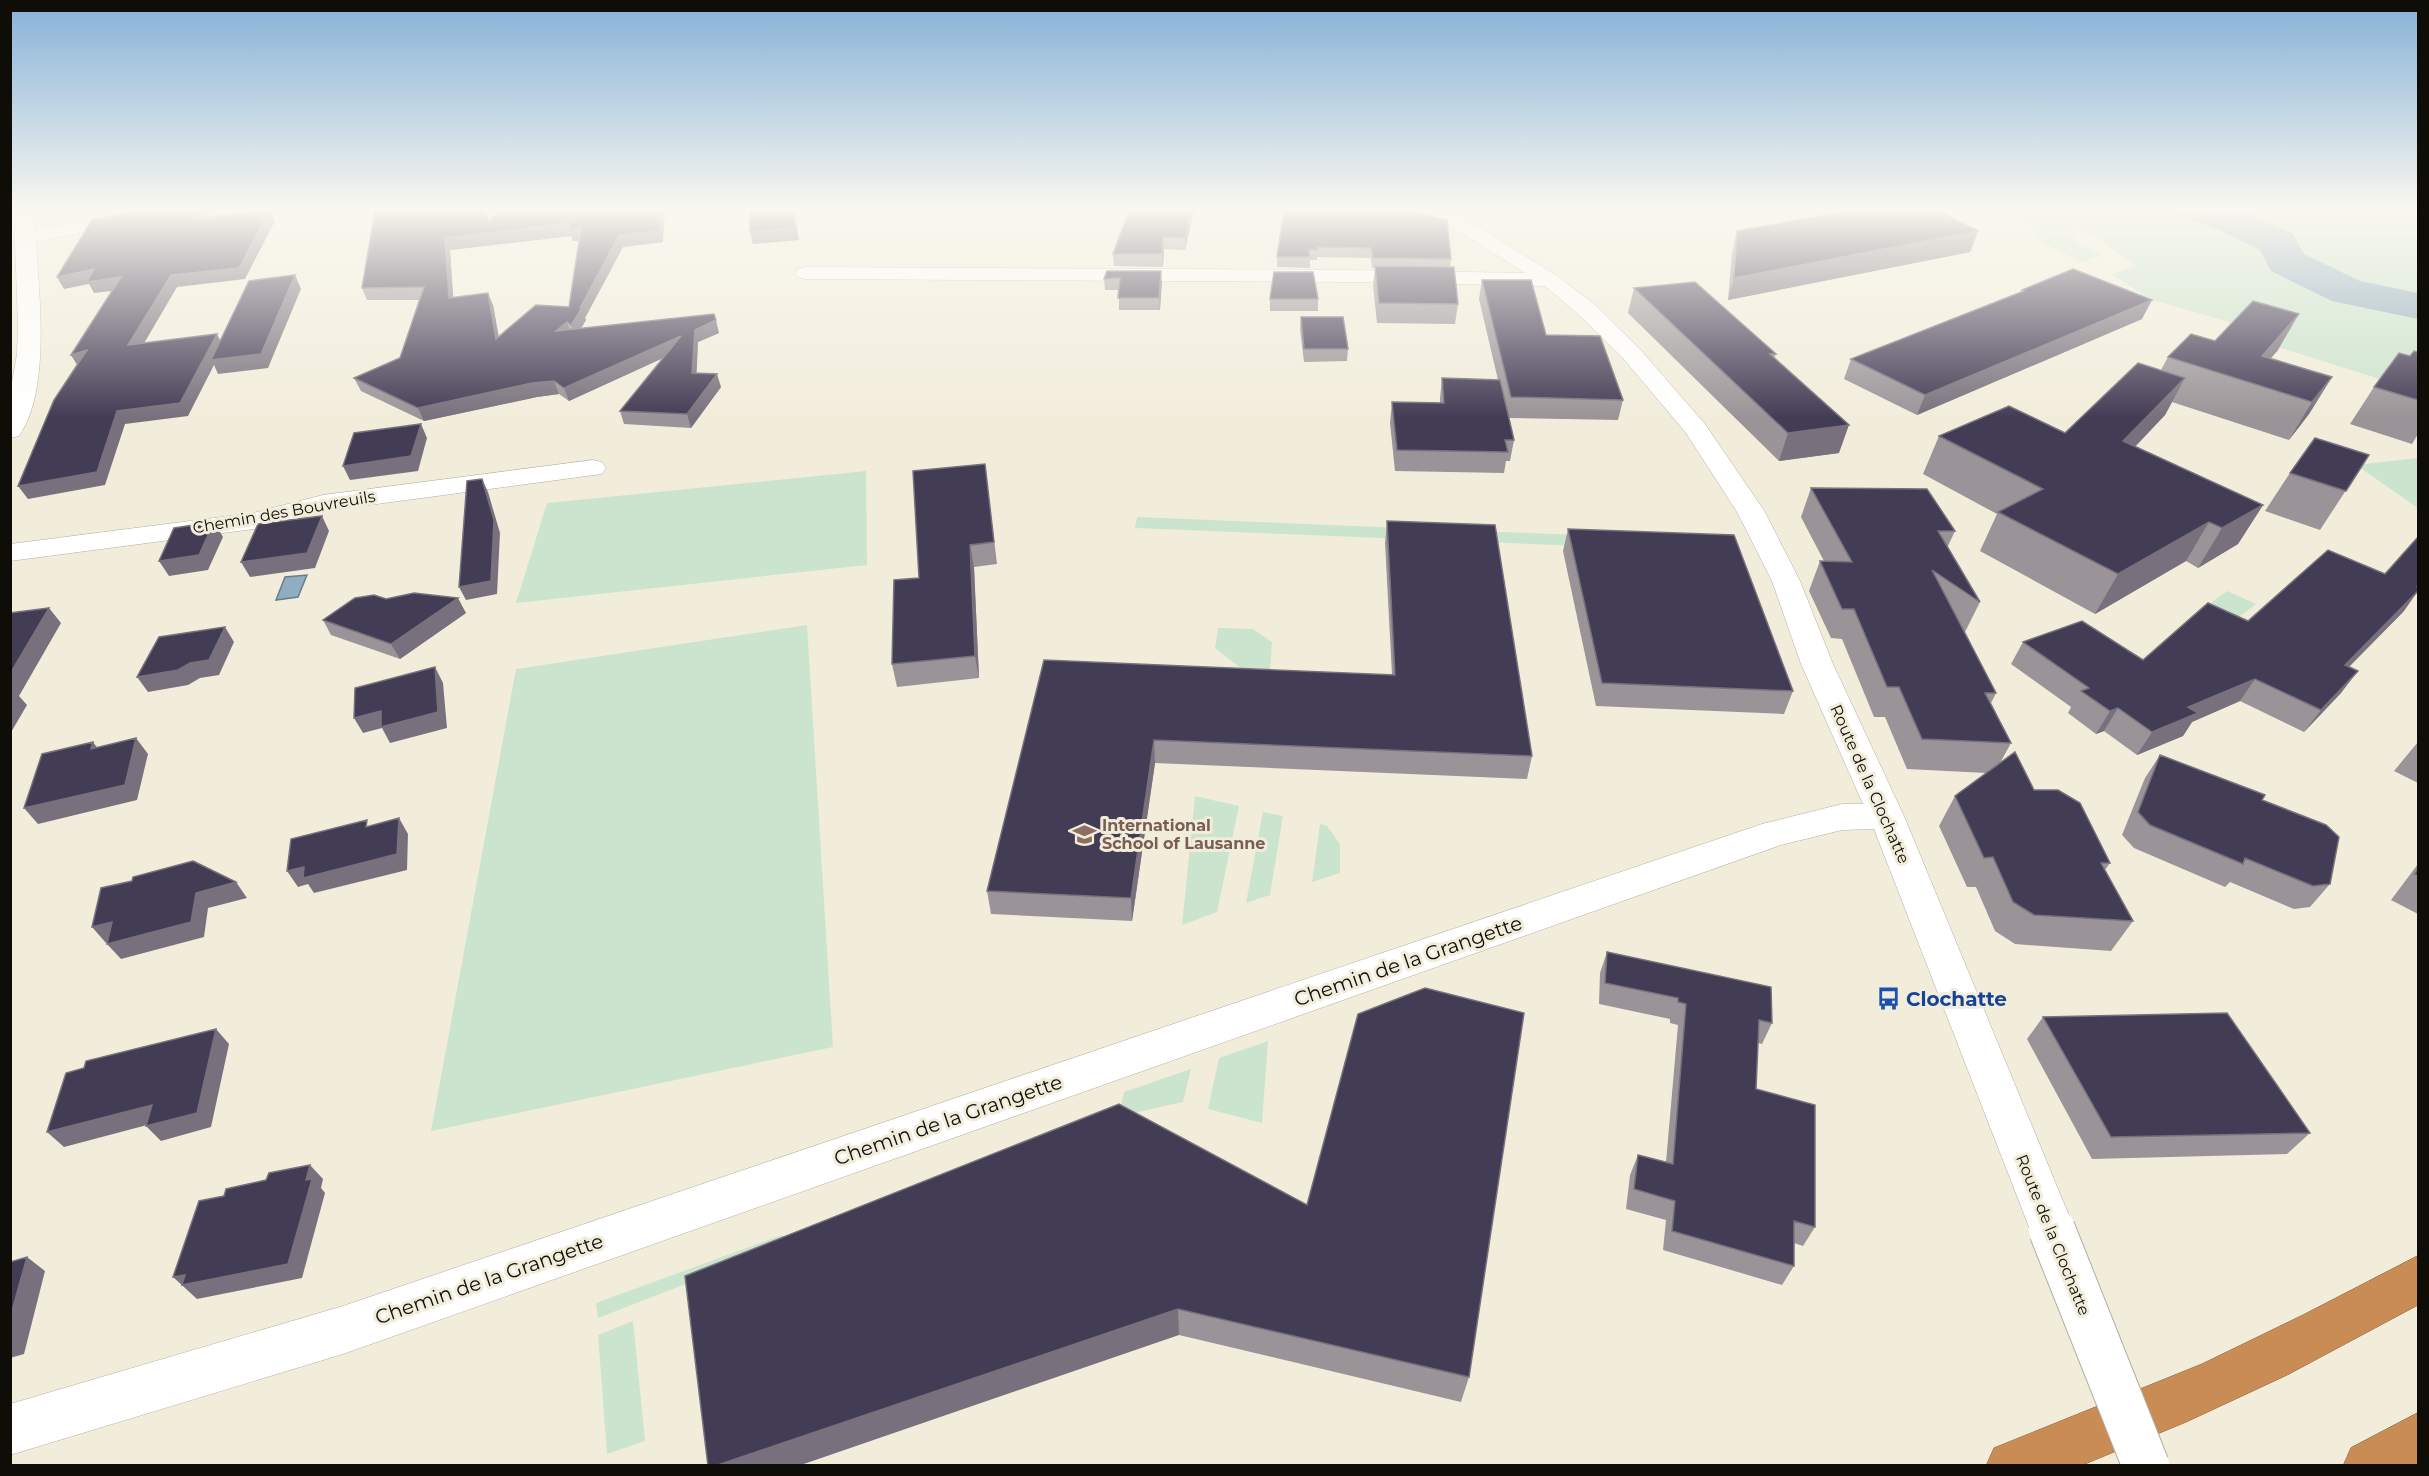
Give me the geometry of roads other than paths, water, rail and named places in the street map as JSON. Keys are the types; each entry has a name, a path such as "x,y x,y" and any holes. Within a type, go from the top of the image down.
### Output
{"highway":[{"path":"2012,1466 2202,1388 2297,1343 2418,1279"},
{"path":"2369,1466 2418,1439"}],"street":[{"path":"10,431 26,382 20,331 22,280"},
{"path":"1544,280 1550,280"},
{"name":"Route de la Clochatte","path":"1550,280 1586,309 1630,352 1696,429 1726,471 1751,512 1786,581 1817,664 1886,816 2146,1466"},
{"name":"Chemin des Bouvreuils","path":"10,553 254,521 323,503 593,468"},
{"name":"Chemin de la Grangette","path":"10,1430 344,1330 1775,833 1842,817 1886,816"}],"water":[{"path":"307,575 298,597 276,600 285,577"}],"waterway":[{"path":"2322,280 2347,292 2418,306"}],"place":[{"name":"International School of Lausanne","path":"1084,834"},
{"name":"Clochatte","path":"1888,999"}]}
